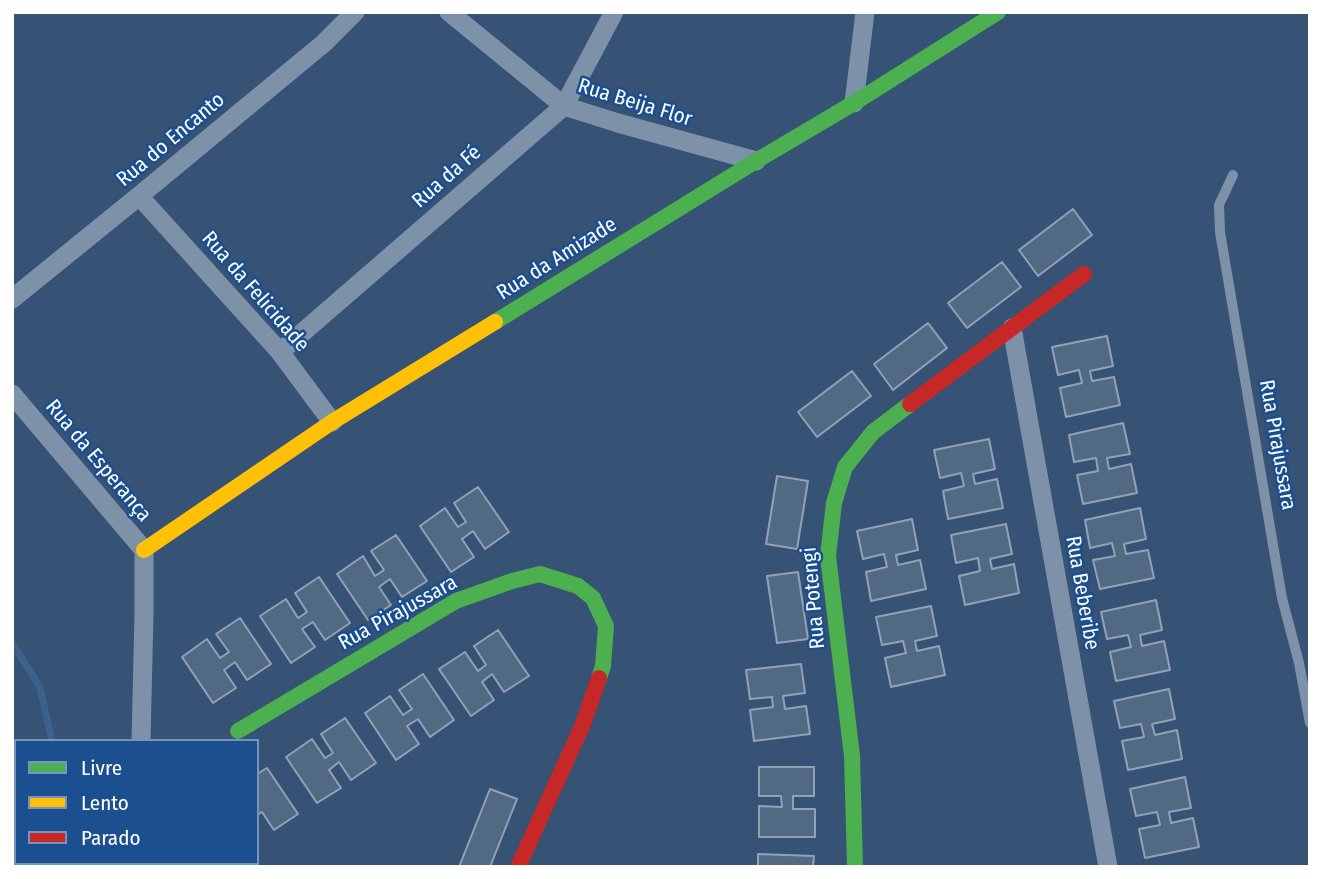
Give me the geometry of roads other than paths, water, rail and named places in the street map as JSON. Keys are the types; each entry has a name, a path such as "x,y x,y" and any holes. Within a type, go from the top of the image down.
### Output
{"street":[{"name":"Rua do Encanto","path":"12,299 324,43 355,12"},
{"name":"Rua Beija Flor","path":"449,12 564,106 756,161"},
{"name":"Rua da Fé","path":"280,352 564,106 614,12"},
{"path":"854,103 865,12"},
{"name":"Rua da Amizade","path":"144,550 332,422 998,12"},
{"name":"Rua da Felicidade","path":"139,196 280,352 332,422"},
{"name":"Rua Potengi","path":"855,867 852,756 828,556 834,503 845,467 873,432 1084,274"},
{"name":"Rua Beberibe","path":"1012,328 1108,867"},
{"name":"Rua da Esperança","path":"12,394 144,550 141,734"},
{"name":"Rua Pirajussara","path":"238,731 456,601 540,574 578,586 593,598 606,626 603,666 583,724 518,867"}],"lane":[{"name":"Rua Pirajussara","path":"1233,175 1219,205 1220,232 1282,598 1299,663 1310,723"}],"waterway":[{"path":"12,643 40,687 52,739"}]}
